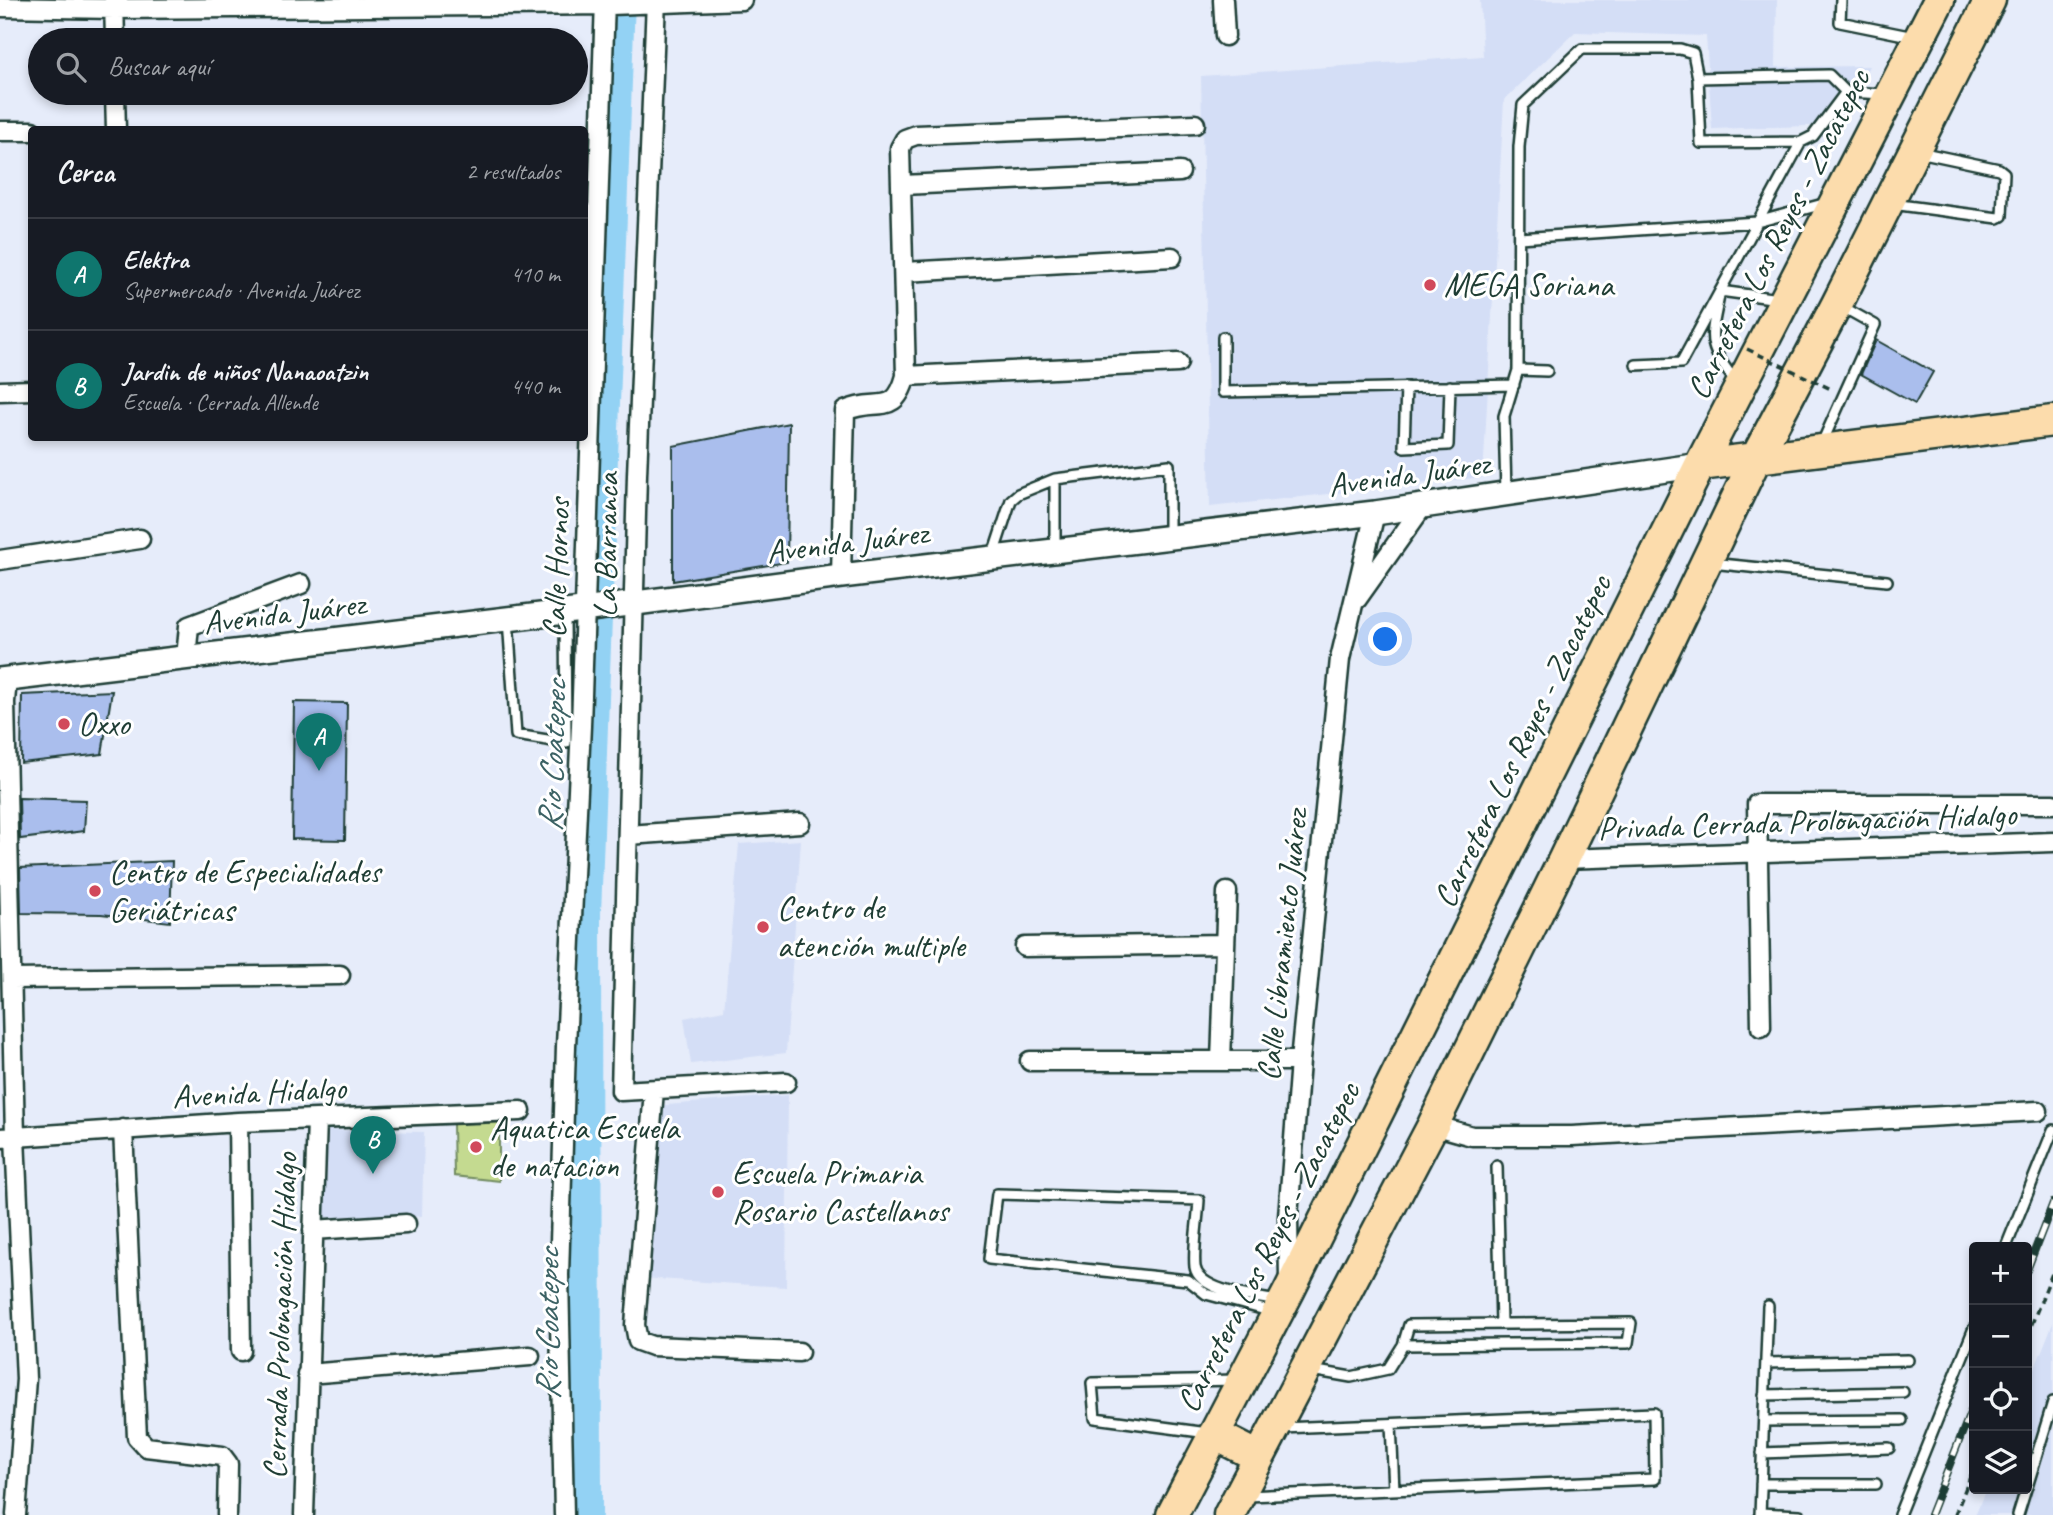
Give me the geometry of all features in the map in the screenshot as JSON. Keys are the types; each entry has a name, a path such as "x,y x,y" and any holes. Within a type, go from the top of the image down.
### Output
{"main road":[{"name":"Carretera Los Reyes - Zacatepec","path":"1172,1515 1283,1302 1700,465 1939,0"},
{"path":"1233,1506 1433,1125 1756,458 1990,0"},
{"path":"1700,465 2053,421"},
{"path":"1214,1434 1259,1457"}],"street":[{"path":"0,7 114,4 654,3 742,0"},
{"path":"1223,0 1225,36"},
{"name":"Calle Hornos","path":"588,398 607,3"},
{"name":"La Barranca","path":"654,3 637,475 625,605 628,835 621,1091 654,1090"},
{"path":"114,4 114,28"},
{"path":"115,105 116,126"},
{"path":"841,576 845,411 859,404 887,404 896,400 902,392 906,376 900,148 905,139 916,135 1195,124"},
{"path":"0,131 28,131"},
{"path":"903,185 1180,172"},
{"path":"904,272 1172,257"},
{"path":"906,376 1178,363"},
{"path":"0,391 28,390"},
{"name":"Calle Hornos","path":"564,1515 559,1275 586,441"},
{"name":"Avenida Juárez","path":"4,680 1375,513 1700,465"},
{"name":"Calle Libramiento Juárez","path":"1351,607 1423,506"},
{"name":"Calle Libramiento Juárez","path":"1283,1302 1300,1061 1340,659 1375,513"},
{"path":"0,560 140,539"},
{"path":"186,658 188,626 301,584"},
{"path":"4,680 12,979 8,1138 26,1379 16,1515"},
{"path":"1761,1027 1758,804 2053,804"},
{"path":"628,835 800,823"},
{"name":"Privada Cerrada Prolongación Hidalgo","path":"1564,859 2053,842"},
{"path":"1221,1061 1227,892"},
{"path":"1025,947 1225,944"},
{"path":"12,979 340,975"},
{"path":"1030,1061 1300,1061"},
{"path":"786,1082 654,1090 635,1325 638,1341 652,1346 799,1352"},
{"name":"Avenida Hidalgo","path":"8,1138 239,1122 521,1111"},
{"path":"1433,1125 1472,1136 1572,1136 2038,1111"},
{"name":"Cerrada Prolongación Hidalgo","path":"303,1515 317,1119"},
{"path":"239,1122 241,1351"},
{"path":"123,1129 137,1437 146,1447 222,1455 228,1464 227,1515"},
{"path":"313,1230 406,1224"},
{"path":"307,1374 530,1356"}],"lane":[{"path":"1841,0 1840,22 1919,38"},
{"path":"1506,494 1504,416 1518,370 1519,147 1523,105 1581,49 1680,49 1693,53 1698,78 1701,144 1801,142 1813,136 1846,92"},
{"path":"1698,78 1829,75 1846,92 1891,94"},
{"path":"1636,365 1681,363 1801,142"},
{"path":"1887,203 1998,218 2002,216 2004,173 1999,169 1914,151"},
{"path":"1519,238 1757,222 1836,201"},
{"path":"1720,290 1785,300"},
{"path":"1720,290 1711,339 1715,355 1741,387"},
{"path":"1819,451 1875,326 1837,303"},
{"path":"1223,337 1223,392 1514,385"},
{"path":"1518,370 1547,371"},
{"path":"1406,387 1404,447 1448,445 1450,386"},
{"path":"992,558 1011,500 1018,494 1055,479 1169,465 1169,537"},
{"path":"1055,479 1055,551"},
{"path":"1706,562 1887,581"},
{"path":"508,619 516,735 566,743 580,610"},
{"path":"2008,1242 2053,1130"},
{"path":"1497,1166 1501,1324"},
{"path":"998,1194 1199,1200 1195,1269 1202,1281 1213,1287 1283,1302 1206,1294 1188,1280 989,1259 998,1194"},
{"path":"1768,1306 1760,1514 1800,1515"},
{"path":"1305,1369 1351,1377 1388,1369 1403,1346 1409,1325 1631,1324 1628,1343 1403,1346"},
{"path":"1899,1515 1969,1340"},
{"path":"1766,1363 1908,1360"},
{"path":"1214,1434 1095,1418 1092,1384 1242,1380"},
{"path":"1764,1395 1902,1392"},
{"path":"2032,1469 2053,1402"},
{"path":"1233,1506 1394,1490 1655,1479 1654,1413 1274,1428"},
{"path":"1763,1421 1902,1420"},
{"path":"1391,1424 1394,1490"},
{"path":"1762,1452 1889,1448"},
{"path":"1761,1484 1876,1484"},
{"path":"2018,1515 2024,1494"}],"path":[{"path":"1747,349 1833,390"},
{"path":"2032,1324 2053,1271"},
{"path":"1955,1515 1969,1480"}],"shaded area":[{"path":"1480,0 1777,0 1776,67 1869,66 1838,125 1712,129 1706,36 1575,32 1504,100 1483,477 1210,507 1201,76 1483,56"},
{"name":"Centro de atención multiple","path":"801,840 786,1053 691,1064 684,1018 724,1010 739,844"},
{"name":"Escuela Primaria Rosario Castellanos","path":"788,1095 786,1287 642,1278 655,1106"},
{"path":"324,1130 424,1132 422,1216 321,1221"},
{"path":"2053,1323 2053,1515 1975,1515 1984,1494 2032,1494 2032,1376"}],"green space":[{"name":"Aquatica Escuela de natacion","path":"499,1121 499,1181 454,1176 453,1124"}],"building":[{"path":"1876,340 1933,372 1915,404 1861,374"},
{"path":"789,423 787,562 673,581 673,446"},
{"name":"Oxxo","path":"112,691 102,754 21,763 22,695"},
{"path":"294,702 347,703 345,840 292,839"},
{"path":"19,798 86,800 84,831 20,839"},
{"name":"Centro de Especialidades Geriátricas","path":"172,861 170,922 101,914 21,913 20,868"}],"waterway":[{"name":"Rio Coatepec","path":"586,1515 585,914 619,0"}],"railway":[{"path":"2032,1257 2053,1203"},
{"path":"1930,1515 1969,1416"}],"place":[{"name":"MEGA Soriana","path":"1430,285"},
{"name":"Oxxo","path":"64,724"},
{"name":"Elektra","path":"319,771"},
{"name":"Centro de Especialidades Geriátricas","path":"95,891"},
{"name":"Centro de atención multiple","path":"763,927"},
{"name":"Aquatica Escuela de natacion","path":"476,1147"},
{"name":"Jardin de niños Nanaoatzin","path":"373,1174"},
{"name":"Escuela Primaria Rosario Castellanos","path":"718,1192"}]}
